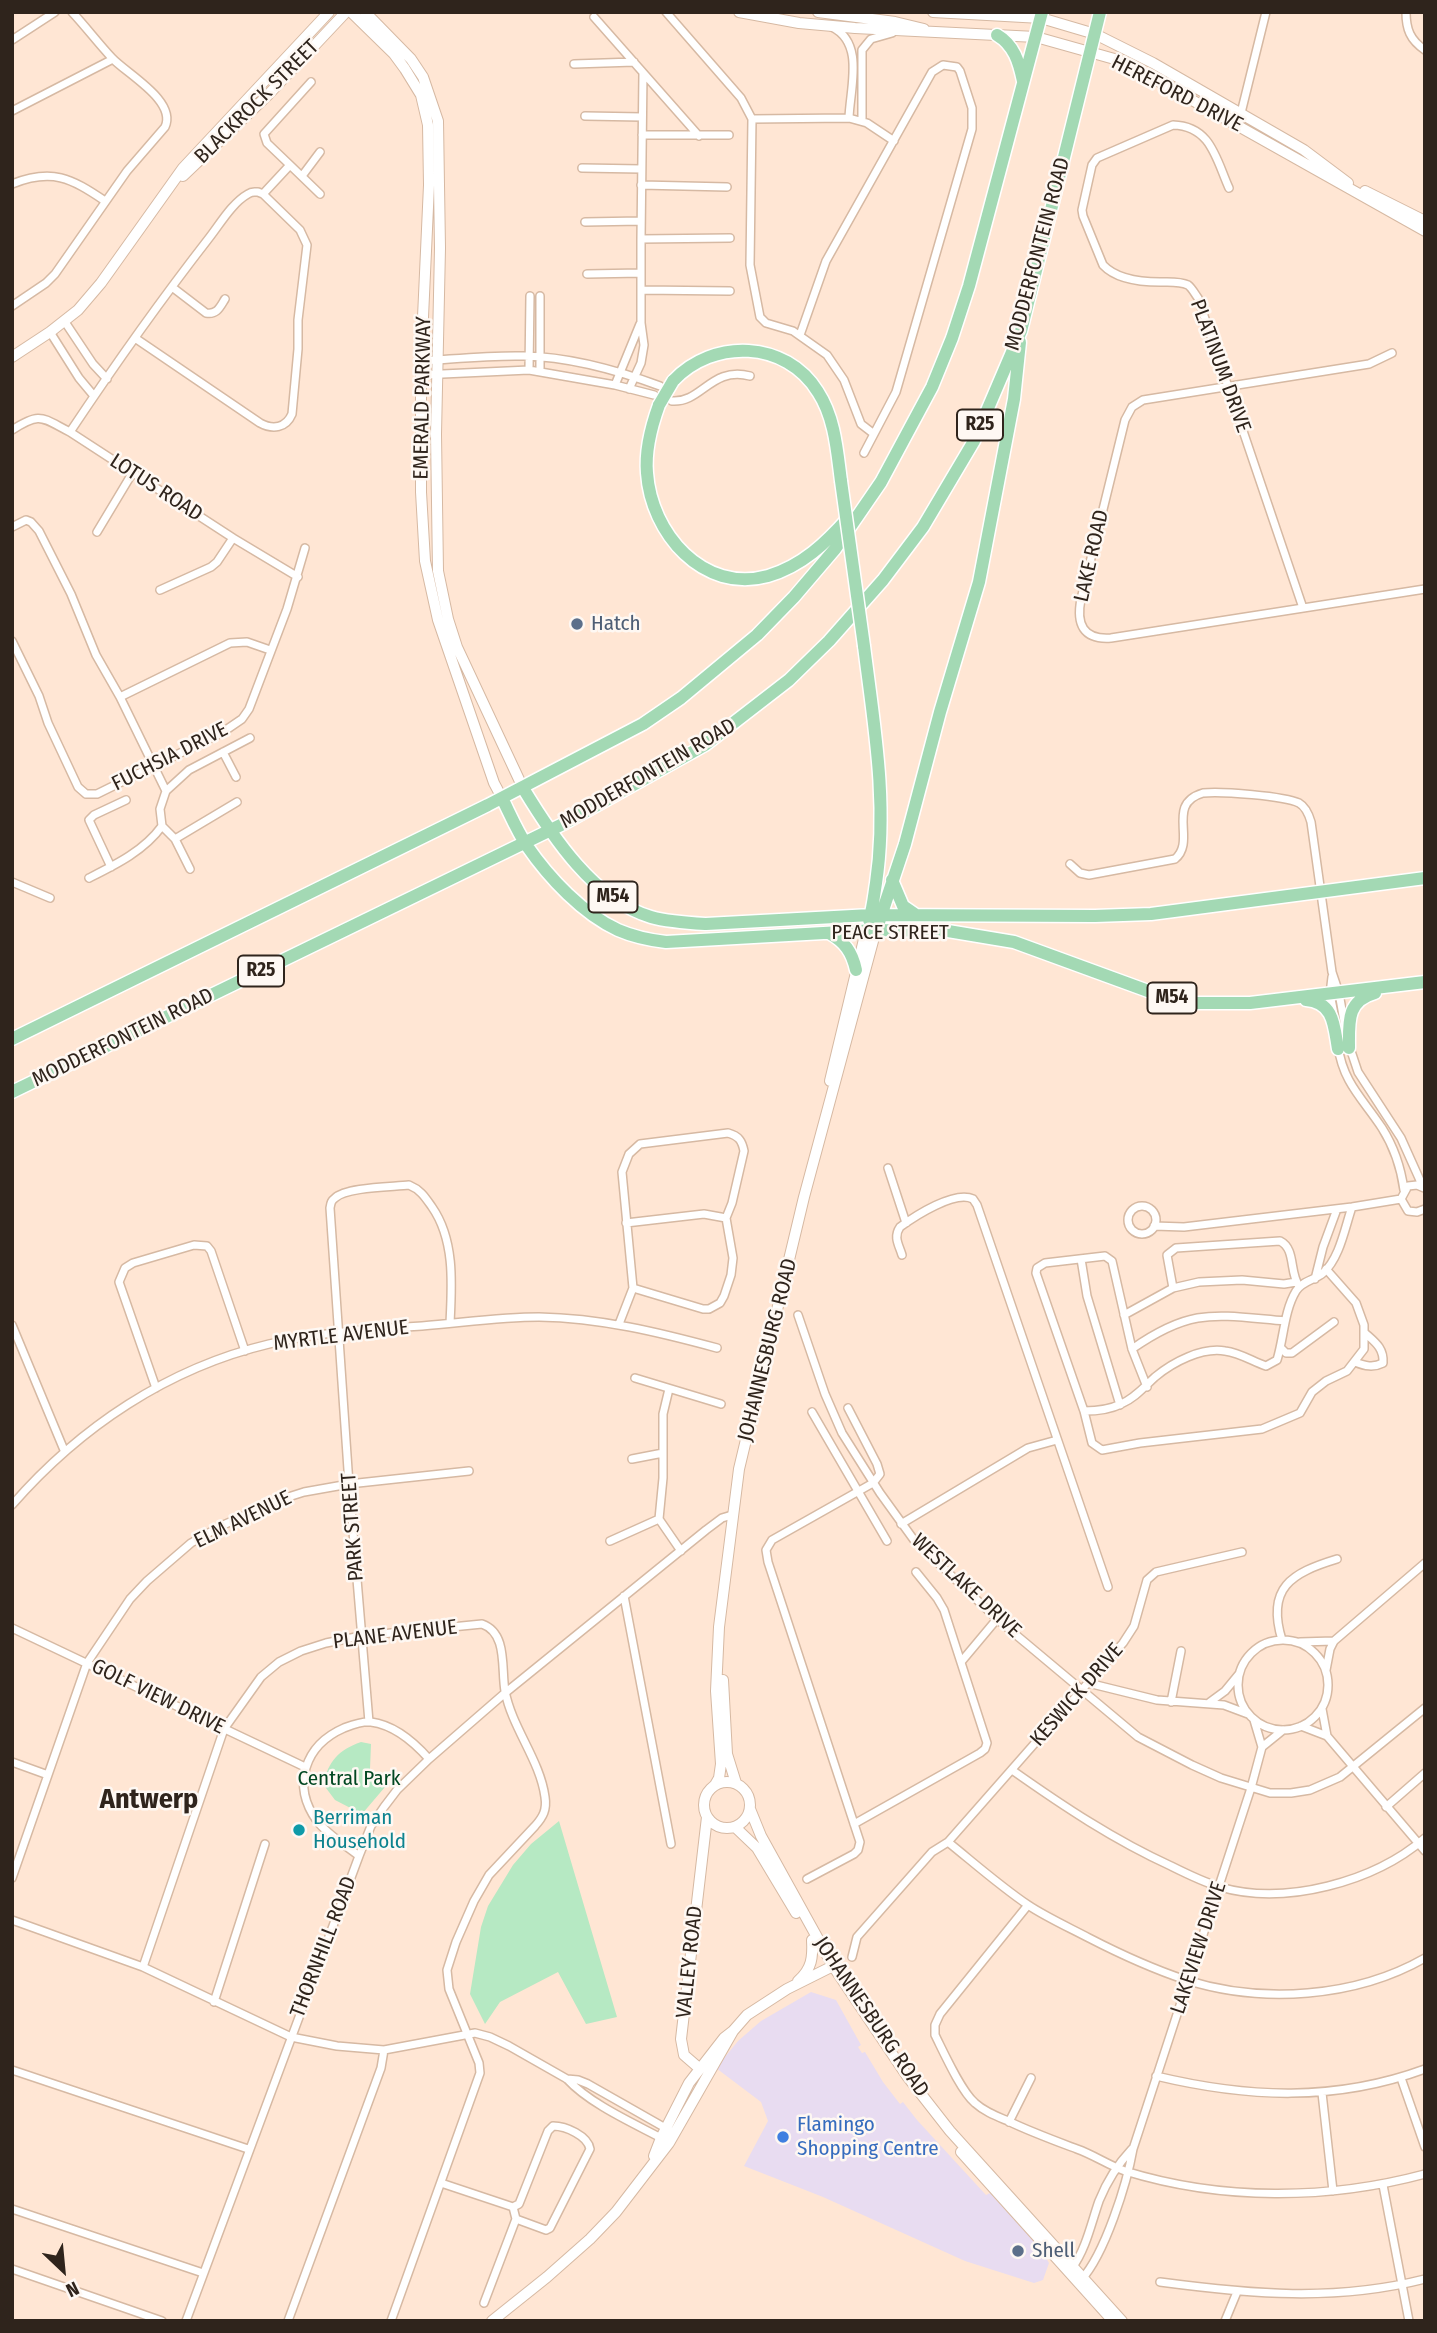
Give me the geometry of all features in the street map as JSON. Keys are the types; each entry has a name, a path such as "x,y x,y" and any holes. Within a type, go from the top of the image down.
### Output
{"main road":[{"name":"MODDERFONTEIN ROAD","path":"12,1092 526,843 705,745 789,680 829,641 883,580 923,527 974,441 1021,331 1100,12"},
{"name":"R25","path":"12,1039 523,788 643,724 681,698 757,635 835,549 881,482 932,387 969,286 1041,15"},
{"path":"997,35 1009,44 1014,52 1023,84"},
{"path":"871,930 905,844 940,712 979,582 1014,399 1021,331"},
{"path":"876,915 882,812 875,730 864,646 841,481 827,408 810,380 791,365 768,354 750,350 730,351 693,363 662,401 649,436 647,473 653,504 668,536 688,559 715,574 745,580 767,576 809,557 835,532 881,482"},
{"name":"M54","path":"523,788 549,831"},
{"name":"PEACE STREET","path":"502,798 536,858 567,892 597,918 640,939 666,942 871,930 948,931 1014,942 1159,995 1193,1003 1223,1004 1289,999 1425,982"},
{"name":"PEACE STREET","path":"549,831 606,892 629,908 651,917 706,924 876,915 1151,914 1425,878"},
{"path":"892,879 903,906 916,915"},
{"path":"828,933 846,946 856,970"},
{"path":"1344,1048 1350,1017 1357,1002 1366,995 1398,986"},
{"path":"1289,999 1314,1001 1326,1007 1344,1048"}],"street":[{"path":"12,40 55,12"},
{"path":"12,306 55,274 105,201 168,120 163,104 133,74 113,59 94,34 72,12"},
{"name":"BLACKROCK STREET","path":"12,357 65,322 78,310 101,283 202,145 329,12"},
{"name":"BLACKROCK STREET","path":"167,190 268,95 348,12"},
{"name":"EMERALD PARKWAY","path":"348,12 394,54 405,69 421,96 428,125 429,198 421,361 421,492 428,583 445,641 494,783 502,798"},
{"name":"EMERALD PARKWAY","path":"365,12 411,59 423,77 438,121 440,248 437,541 442,594 457,647 523,788"},
{"path":"666,12 741,98 752,120 750,265 762,321 786,327 819,348 844,380 861,424 874,434"},
{"name":"HEREFORD DRIVE","path":"739,12 828,25 1036,37 1090,52 1151,76 1304,150 1348,183 1425,222"},
{"path":"818,12 895,22 931,32"},
{"name":"HEREFORD DRIVE","path":"933,12 1041,15 1095,34 1153,63 1239,120 1425,231"},
{"path":"1239,120 1266,12"},
{"path":"1406,12 1407,28 1412,40 1425,50"},
{"path":"594,17 699,136"},
{"path":"828,25 840,31 852,47 849,118"},
{"path":"862,121 862,50 871,38 900,31"},
{"path":"12,111 113,59"},
{"path":"574,64 634,62"},
{"path":"800,335 820,273 932,72 943,65 957,67 972,108 972,129 896,391 864,453"},
{"path":"629,389 643,354 643,73"},
{"path":"311,82 264,134 267,143 320,194"},
{"path":"585,116 642,117"},
{"path":"752,120 849,118 862,121 894,141"},
{"name":"PLATINUM DRIVE","path":"1228,188 1207,138 1182,125 1173,125 1097,158 1082,210 1103,265 1108,270 1118,276 1149,282 1188,285 1194,292 1229,386 1303,608"},
{"path":"642,135 729,135"},
{"path":"302,176 320,152"},
{"path":"263,194 290,165"},
{"path":"582,168 641,169"},
{"path":"12,184 43,175 70,179 105,201"},
{"path":"641,185 727,187"},
{"path":"70,432 94,396 107,379 135,338 172,287 233,207 247,194 258,191 263,194 300,230 307,245 298,320 292,414 289,421 276,428 260,423 135,338"},
{"path":"585,222 641,221"},
{"path":"641,239 730,238"},
{"path":"587,274 641,273"},
{"path":"172,287 205,313 210,314 219,309 225,299"},
{"path":"641,290 730,291"},
{"path":"529,370 530,296"},
{"path":"540,296 540,372"},
{"path":"65,322 93,364 107,379"},
{"path":"615,385 641,323"},
{"path":"50,332 79,378 94,396"},
{"name":"LAKE ROAD","path":"1392,353 1369,364 1137,402 1128,412 1081,599 1079,621 1094,637 1111,638 1425,589"},
{"path":"421,361 540,357 620,372 671,387 691,398"},
{"path":"421,374 529,370 615,385 662,401 679,402 691,398 708,384 724,376 740,373 750,376"},
{"name":"LOTUS ROAD","path":"12,430 38,417 70,432 298,578"},
{"path":"97,532 132,472"},
{"path":"12,527 26,520 39,531 71,594 96,655 120,697 166,791"},
{"path":"160,590 211,567 233,538"},
{"name":"FUCHSIA DRIVE","path":"12,641 40,696 48,723 82,792 97,794 153,764 223,732 242,719 298,578 305,548"},
{"path":"120,697 230,643 247,642 270,650"},
{"path":"190,869 175,839 162,827 160,809 166,791 189,769 250,738"},
{"path":"223,752 236,777"},
{"path":"1070,864 1080,873 1089,875 1175,859 1183,849 1185,806 1196,795 1211,792 1298,803 1309,814 1344,1048 1401,1138 1424,1187"},
{"path":"111,867 89,820 126,800"},
{"path":"175,839 237,802"},
{"path":"89,878 143,845 162,827"},
{"path":"12,882 50,898"},
{"name":"JOHANNESBURG ROAD","path":"825,1120 827,1092 856,970 871,930"},
{"name":"JOHANNESBURG ROAD","path":"736,1783 727,1754 724,1717 726,1583 732,1516 747,1433 831,1103 871,930"},
{"path":"1344,1048 1341,1061 1350,1084 1390,1142 1404,1190 1401,1199 1404,1208 1417,1212 1425,1209"},
{"path":"619,1324 634,1288 622,1172 625,1162 640,1144 728,1133 740,1139 744,1151 726,1218 733,1265 724,1296 714,1307 703,1309 634,1288"},
{"path":"888,1168 906,1223"},
{"name":"PARK STREET","path":"369,1722 330,1208 337,1196 347,1192 409,1185 424,1195 445,1229 451,1274 450,1324"},
{"path":"1404,1190 1412,1185 1424,1187"},
{"path":"902,1255 896,1232 906,1223 948,1200 961,1196 973,1199 982,1218 1108,1587"},
{"path":"1154,1226 1154,1213 1148,1207 1135,1208 1128,1215 1129,1225 1135,1232 1144,1234 1154,1226 1184,1227 1401,1199"},
{"path":"1124,1315 1172,1288 1221,1280 1298,1284 1315,1279 1326,1269 1336,1253 1352,1207"},
{"path":"1315,1279 1337,1209"},
{"path":"626,1223 704,1214 726,1218"},
{"path":"1084,1411 1101,1411 1120,1405 1147,1387 1155,1377 1171,1366 1200,1353 1223,1350 1238,1353 1266,1366 1277,1360 1285,1321 1298,1284 1286,1244 1280,1241 1175,1248 1167,1255 1172,1288"},
{"path":"156,1388 119,1282 125,1268 133,1263 194,1245 207,1246 245,1351"},
{"path":"1147,1387 1132,1349 1112,1261 1105,1256 1045,1263 1037,1268 1036,1273 1084,1411 1092,1443 1102,1450 1262,1429 1300,1413 1312,1392 1326,1381 1347,1371 1364,1349 1364,1325 1356,1303 1326,1269"},
{"path":"1081,1259 1087,1296 1120,1405"},
{"name":"WESTLAKE DRIVE","path":"798,1315 842,1433 901,1524 938,1565 997,1619 1138,1737 1192,1765 1251,1788 1270,1793 1291,1793 1310,1790 1340,1777 1425,1708"},
{"path":"1132,1349 1155,1333 1195,1317 1214,1315 1285,1321"},
{"name":"MYRTLE AVENUE","path":"12,1505 64,1450 97,1424 156,1388 191,1370 245,1351 291,1339 340,1332 537,1317 619,1324 717,1348"},
{"path":"1280,1348 1286,1353 1292,1353 1334,1322"},
{"path":"12,1325 64,1450"},
{"path":"1355,1362 1367,1366 1383,1363 1384,1355 1380,1346 1364,1333"},
{"path":"635,1378 721,1404"},
{"path":"669,1389 663,1413 663,1478 659,1519 681,1551"},
{"path":"807,1879 858,1850 860,1842 766,1550 772,1540 858,1493 873,1483 880,1474 848,1408"},
{"path":"812,1412 887,1541"},
{"path":"901,1524 1028,1448 1057,1440"},
{"path":"632,1459 663,1453"},
{"name":"ELM AVENUE","path":"12,1878 87,1663 130,1599 147,1581 191,1543 231,1521 282,1499 304,1492 349,1485 469,1471"},
{"name":"THORNHILL ROAD","path":"186,2321 248,2149 371,1826 397,1790 505,1693 722,1518 732,1516"},
{"path":"610,1541 659,1519"},
{"name":"KESWICK DRIVE","path":"852,1957 857,1937 932,1852 948,1842 1130,1634 1151,1575 1242,1552"},
{"path":"1282,1640 1275,1611 1280,1593 1293,1577 1311,1567 1337,1559"},
{"path":"1326,1672 1334,1641 1425,1563"},
{"path":"854,1824 985,1749 986,1735 944,1610 916,1572"},
{"name":"JOHANNESBURG ROAD","path":"715,1785 720,1771 717,1654 726,1583"},
{"path":"624,1596 671,1844"},
{"path":"961,1662 997,1619"},
{"name":"PLANE AVENUE","path":"143,1967 224,1729 261,1677 279,1662 314,1647 361,1636 482,1624 496,1633 500,1643 505,1693"},
{"name":"GOLF VIEW DRIVE","path":"12,1628 304,1767"},
{"path":"1210,1703 1218,1698 1239,1673 1245,1660 1268,1643 1282,1640 1324,1643 1334,1641"},
{"path":"1088,1683 1171,1702 1210,1703 1233,1707 1268,1728 1283,1730 1301,1726 1312,1719 1321,1709 1328,1684 1320,1658 1309,1648 1296,1642"},
{"path":"1171,1702 1181,1651"},
{"path":"1239,1673 1239,1695 1262,1747 1283,1730"},
{"path":"391,2321 480,2073 479,2063 447,1979 447,1970 474,1901 489,1875 541,1819 545,1807 543,1787 505,1693"},
{"path":"1321,1709 1327,1735 1386,1807 1422,1841 1425,1851"},
{"path":"359,1856 328,1833 310,1810 305,1796 304,1767 313,1753 338,1731 369,1722 388,1727 405,1736 429,1759"},
{"path":"1301,1726 1327,1735"},
{"name":"LAKEVIEW DRIVE","path":"1081,2280 1102,2248 1129,2172 1133,2149 1262,1747"},
{"path":"12,1762 48,1775"},
{"path":"1012,1770 1088,1823 1117,1839 1219,1887 1244,1892 1310,1890 1341,1883 1367,1874 1422,1841"},
{"path":"1386,1807 1425,1773"},
{"path":"750,1809 742,1823 735,1827 719,1827 707,1817 704,1803 709,1790 715,1785 729,1781 736,1783 748,1794 750,1809 770,1861"},
{"name":"VALLEY ROAD","path":"699,2068 684,2055 681,2039 707,1817"},
{"path":"702,1849 719,1827"},
{"path":"735,1827 770,1861"},
{"path":"948,1842 1028,1905 1128,1957 1188,1981 1258,1993 1283,1995 1321,1992 1388,1975 1425,1958"},
{"path":"214,2002 265,1844"},
{"name":"JOHANNESBURG ROAD","path":"770,1861 830,1968 950,2131 1071,2269 1122,2321"},
{"name":"JOHANNESBURG ROAD","path":"770,1861 830,1968"},
{"path":"1028,1905 940,2014 935,2025 935,2035 969,2097 987,2112 1115,2167 1184,2184 1273,2194 1383,2185 1425,2174"},
{"path":"12,1920 143,1967 290,2037 337,2046 384,2049 468,2033 490,2037 567,2079 587,2084 667,2136"},
{"path":"492,2321 547,2277 616,2212 651,2164 733,2031 747,2015 808,1971 812,1940"},
{"path":"786,1989 830,1968"},
{"path":"667,2136 699,2068 723,2038 733,2031"},
{"path":"288,2321 381,2068 384,2049"},
{"path":"1156,2076 1231,2091 1322,2093 1360,2088 1425,2069"},
{"path":"12,2070 248,2149"},
{"path":"1009,2122 1031,2078"},
{"path":"1401,2078 1425,2147"},
{"path":"1322,2093 1332,2191"},
{"path":"441,2183 513,2207 519,2204 550,2128 560,2126 587,2140 590,2149 550,2228 546,2230 516,2219"},
{"name":"LAKEVIEW DRIVE","path":"1071,2269 1115,2167 1133,2149"},
{"path":"1383,2185 1409,2321"},
{"path":"484,2303 516,2219 513,2207"},
{"path":"12,2209 203,2273"},
{"path":"1090,2229 1107,2233"},
{"path":"12,2269 162,2321"},
{"path":"1160,2282 1237,2292 1305,2295 1352,2291 1425,2279"},
{"name":"JOHANNESBURG ROAD","path":"1081,2280 1112,2321"},
{"path":"1225,2321 1237,2292"}],"shaded area":[{"path":"811,1992 836,2000 861,2045 858,2047 862,2053 865,2052 900,2104 903,2102 986,2195 990,2193 1040,2248 1049,2263 1043,2280 1034,2283 965,2261 823,2197 744,2166 768,2121 761,2102 716,2068 738,2041 761,2021"}],"green space":[{"name":"Central Park","path":"361,1742 371,1744 370,1769 385,1787 362,1814 335,1800 323,1784 336,1757"},
{"path":"559,1821 617,2017 586,2024 558,1972 500,2002 485,2024 470,1994 481,1927 488,1906 513,1865 531,1844"}],"place":[{"name":"Hatch","path":"577,624"},
{"name":"Berriman Household","path":"299,1830"},
{"name":"Flamingo Shopping Centre","path":"783,2137"},
{"name":"Shell","path":"1018,2251"}],"district":[{"name":"Antwerp","path":"149,1800"}]}
